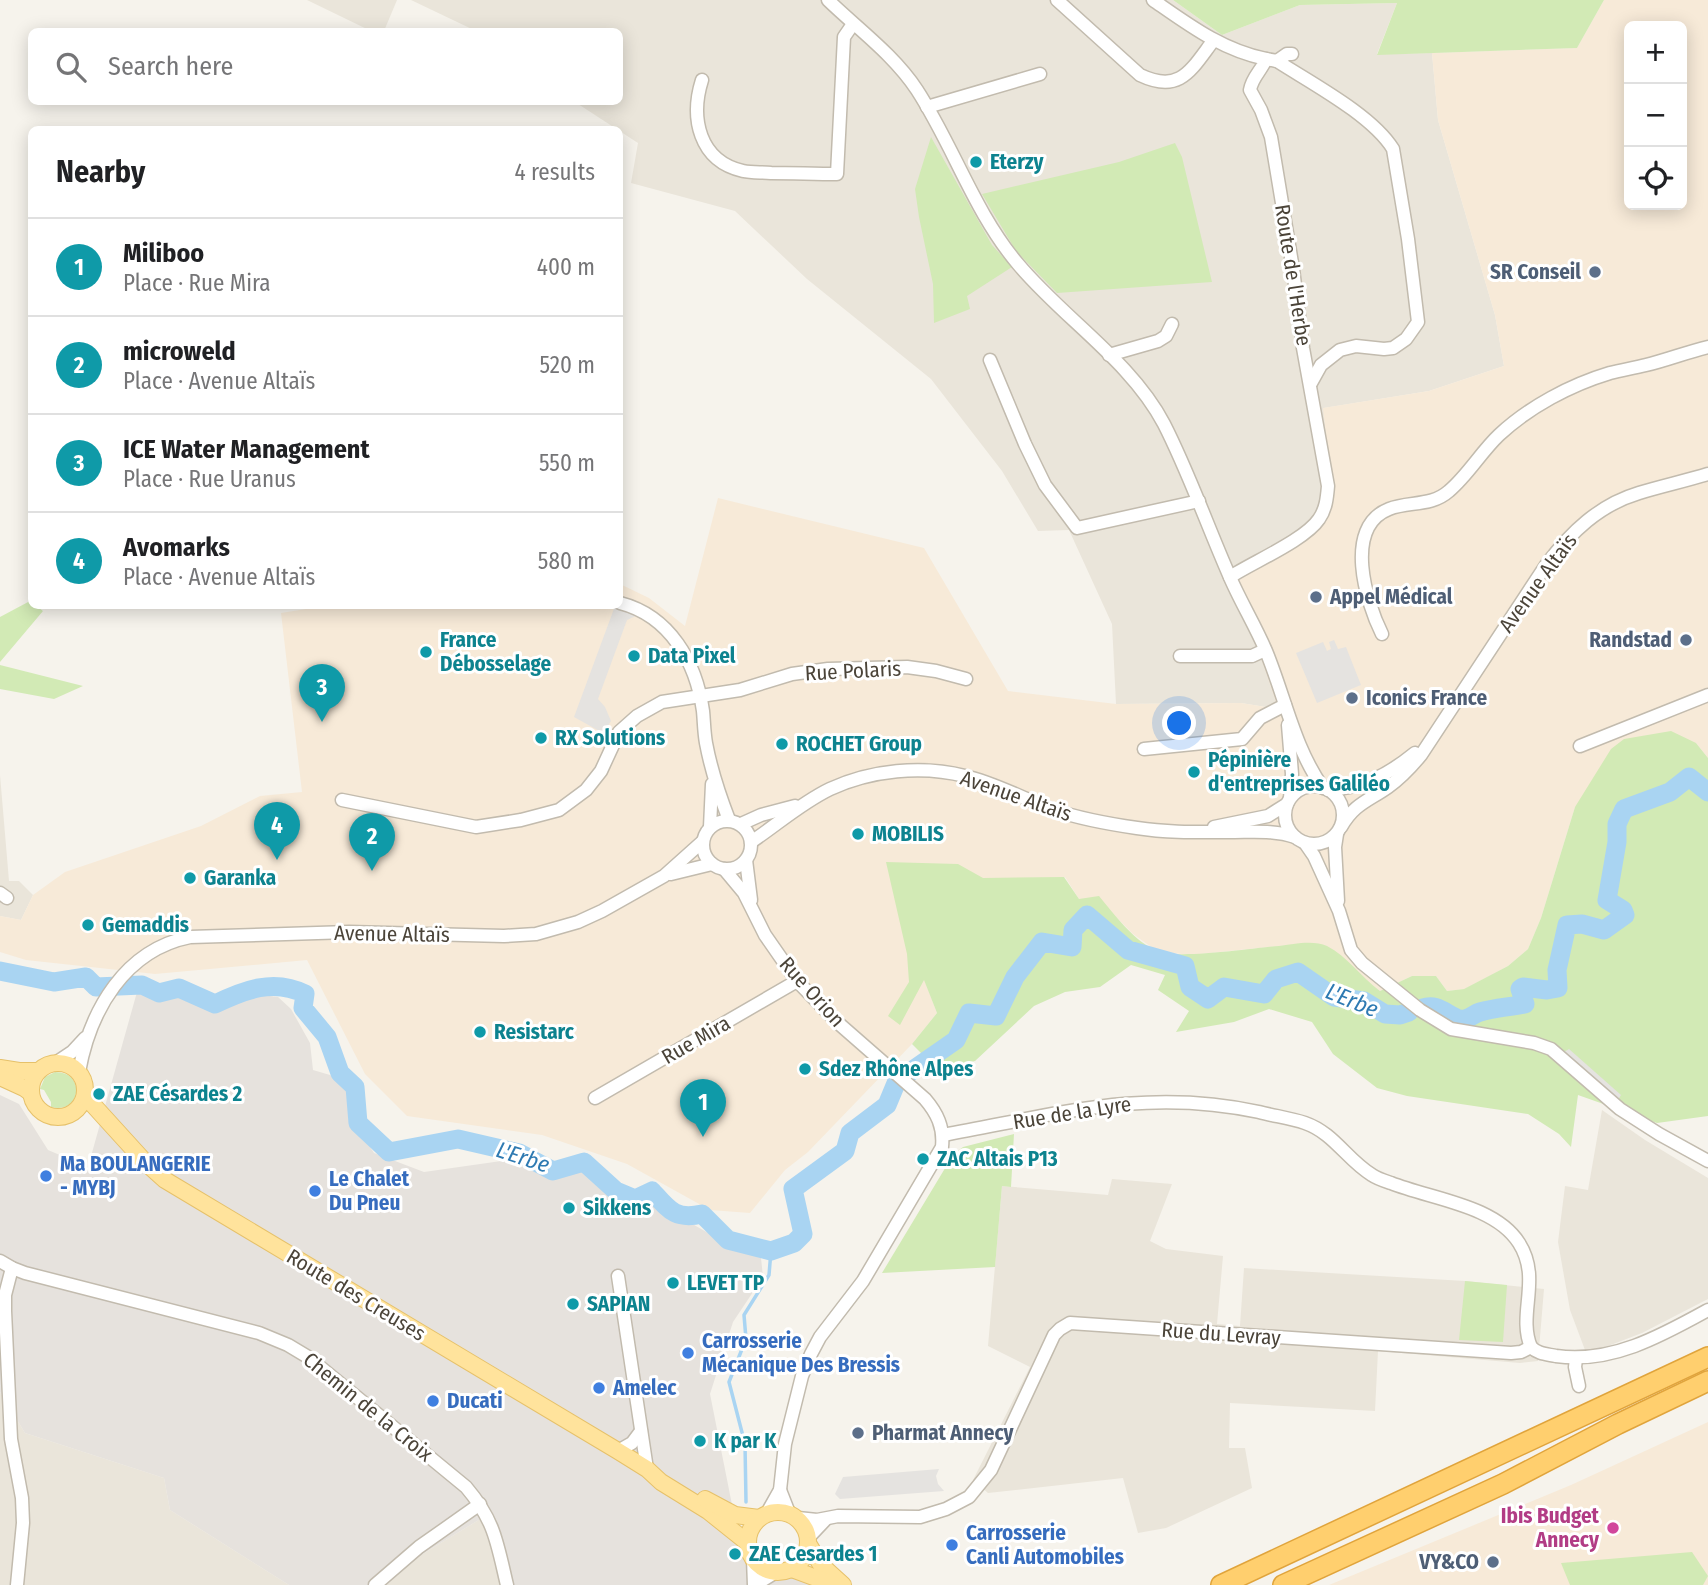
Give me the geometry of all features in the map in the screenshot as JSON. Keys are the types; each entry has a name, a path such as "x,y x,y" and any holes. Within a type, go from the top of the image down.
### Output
{"highway":[{"path":"1221,1585 1708,1357"},
{"path":"1283,1585 1503,1484 1708,1381"}],"main road":[{"path":"57,1062 69,1065 79,1072 85,1083 83,1103 72,1114 64,1117 48,1115 34,1103 31,1093 32,1081 38,1071 57,1062"},
{"path":"0,1068 38,1071"},
{"path":"0,1077 31,1093"},
{"name":"Route des Creuses","path":"85,1096 165,1180 647,1469 661,1482 708,1511 748,1543"},
{"path":"72,1114 94,1122 142,1167 165,1180"},
{"name":"Route des Creuses","path":"647,1469 665,1475 736,1515 763,1515"},
{"path":"809,1541 801,1563 792,1569 776,1572 767,1570 753,1559 748,1543 753,1525 763,1515 778,1511 793,1515 805,1527 821,1565 843,1585"},
{"path":"792,1569 835,1585"}],"street":[{"path":"828,0 904,73 927,107 994,234 1019,266 1110,355 1163,421 1230,577 1265,650 1306,761 1342,806 1343,817 1335,847 1339,911"},
{"path":"1057,0 1140,75 1153,81 1166,83 1187,74 1213,41"},
{"path":"1153,0 1213,41 1244,55 1271,60 1350,109 1388,141 1393,149 1419,318 1412,332 1393,348 1348,347 1330,356 1321,365 1311,383"},
{"path":"702,80 698,94 697,125 705,146 719,160 745,172 837,174 844,37 853,24"},
{"path":"1271,60 1292,54"},
{"name":"Route de l'Herbe","path":"1230,577 1306,531 1324,509 1328,486 1303,348 1271,137 1250,90 1252,80 1271,60"},
{"path":"927,107 1040,74"},
{"path":"1110,355 1158,341 1166,336 1172,324"},
{"path":"1382,634 1372,615 1362,566 1366,533 1378,515 1401,505 1433,501 1448,492 1498,435 1523,415 1566,391 1611,373 1708,347"},
{"path":"1303,348 1321,365"},
{"path":"990,360 1045,485 1077,528 1199,501"},
{"name":"Avenue Altaïs","path":"1339,830 1359,803 1389,787 1404,775 1421,755 1562,543 1600,510 1626,498 1708,474"},
{"name":"Avenue Altaïs","path":"1687,481 1708,481"},
{"path":"623,604 656,621 677,640 689,661 700,696 713,777 735,822 747,830 751,842 751,850 746,860 733,868 718,867 706,858 702,842 710,827 713,777"},
{"path":"1180,656 1252,656 1265,650"},
{"name":"Rue Polaris","path":"342,800 476,827 521,820 559,810 586,790 601,771 619,732 637,716 662,702 740,690 792,674 858,667 907,667 966,679"},
{"path":"1580,746 1708,695"},
{"path":"1144,749 1242,739 1259,718 1286,710"},
{"path":"1286,710 1292,774 1286,822 1314,856 1339,911 1351,950 1362,963 1451,1029 1534,1043 1551,1049 1620,1109 1659,1135 1708,1161"},
{"name":"Avenue Altaïs","path":"1326,789 1353,788 1365,784 1402,763 1431,738"},
{"name":"Avenue Altaïs","path":"751,842 802,804 831,788 857,778 882,773 935,771 966,776 1034,803 1089,820 1157,831 1270,832 1300,840"},
{"path":"1289,801 1305,787 1326,789"},
{"name":"Avenue Altaïs","path":"1194,832 1268,816 1289,801"},
{"name":"Avenue Altaïs","path":"735,822 802,804"},
{"path":"710,827 717,822 735,822"},
{"path":"1300,840 1322,843 1339,830"},
{"name":"Avenue Altaïs","path":"88,1035 119,978 128,968 159,946 190,937 349,932 504,936 536,934 578,922 602,911 664,876 702,842"},
{"name":"Rue Orion","path":"746,860 753,911"},
{"name":"Avenue Altaïs","path":"664,876 718,867"},
{"name":"Rue Orion","path":"718,867 736,881 765,935 797,981 837,1022 934,1110 943,1135"},
{"name":"Rue Mira","path":"594,1098 797,981"},
{"path":"57,1062 72,1052 88,1035"},
{"path":"79,1072 88,1035"},
{"name":"Rue de la Lyre","path":"943,1135 1086,1107 1163,1101 1223,1105 1306,1123 1329,1136 1371,1175 1474,1210 1510,1231 1521,1245 1528,1263 1528,1328 1531,1347"},
{"path":"763,1515 780,1490 787,1435 802,1376 811,1354 820,1337 867,1274 942,1147 943,1135"},
{"name":"Chemin de la Croix","path":"0,1261 12,1268 259,1333 288,1345 325,1370 465,1486 480,1504 496,1534 507,1585"},
{"path":"12,1268 5,1296 3,1331 11,1438 21,1490 23,1523 17,1585"},
{"path":"618,1276 647,1469"},
{"name":"Rue du Levray","path":"793,1515 827,1519 838,1516 920,1517 946,1510 969,1497 991,1470 1054,1335 1070,1323 1511,1353 1531,1347 1540,1353 1576,1359 1608,1355 1632,1347 1708,1310"},
{"path":"1576,1359 1579,1387"},
{"path":"618,1451 632,1443 641,1431"},
{"path":"462,1516 466,1502 465,1486"},
{"path":"780,1490 793,1515"},
{"path":"375,1585 419,1547 480,1504"},
{"path":"809,1541 827,1519"},
{"path":"753,1559 754,1585 776,1572"}],"shaded area":[{"path":"307,0 397,0 385,28 365,28"},
{"path":"411,0 1173,0 1222,35 1300,5 1397,3 1377,54 1432,53 1438,120 1495,315 1504,366 1429,391 1324,408 1333,502 1327,519 1314,533 1228,587 1255,641 1277,702 1266,707 1241,703 1116,704 1112,624 1069,530 1038,531 1002,471 931,379 807,279 735,211 631,183 638,143 623,133 623,126 612,126 580,105 623,105 623,28 470,28"},
{"path":"1604,0 1708,0 1708,758 1696,743 1575,807 1541,918 1528,949 1508,966 1465,989 1447,991 1436,976 1412,976 1380,991 1347,961 1300,944 1190,955 1157,951 1133,934 1116,917 1079,899 1065,877 924,979 937,1013 912,1044 808,1152 785,1170 750,1213 710,1210 627,1164 542,1135 407,1116 365,1074 307,960 155,974 26,960 0,952 0,916 21,920 33,895 65,872 201,826 260,796 302,792 281,613 306,609 623,609 623,585 649,598 685,626 718,498 924,548 1008,691 1116,704 1241,703 1266,707 1276,702 1255,641 1228,587 1314,533 1327,519 1333,502 1323,408 1429,391 1504,366 1495,315 1438,120 1432,53 1577,48"},
{"path":"614,609 623,609 638,615 627,620 598,699 611,721 603,733 574,717"},
{"path":"1334,640 1338,649 1346,647 1361,685 1317,703 1296,653 1323,642 1327,651 1331,649 1329,642"},
{"path":"0,775 9,881 19,881 33,895 21,920 0,916"},
{"path":"137,992 157,996 181,994 214,1008 245,993 278,997 291,1009 310,1043 313,1070 330,1075 352,1093 350,1116 374,1153 424,1172 516,1159 554,1176 580,1169 605,1193 624,1203 652,1201 731,1246 761,1258 763,1277 733,1322 710,1394 739,1540 811,1585 502,1585 482,1518 421,1555 386,1585 289,1585 170,1510 164,1478 25,1433 0,1392 0,1095 19,1104 48,1150 88,1167"},
{"path":"1569,1049 1621,1095 1618,1100 1564,1052"},
{"path":"1602,1110 1708,1178 1708,1299 1642,1333 1595,1350 1585,1350 1570,1310 1558,1242 1565,1186 1588,1190"},
{"path":"1112,1179 1172,1184 1150,1241 1166,1249 1223,1256 1217,1324 1240,1326 1244,1268 1465,1281 1544,1289 1538,1361 1520,1363 1378,1351 1375,1411 1230,1403 1229,1448 1245,1448 1252,1488 1166,1528 1138,1533 1123,1478 988,1493 973,1480 1030,1367 988,1346 1002,1186 1108,1195"},
{"path":"0,1392 25,1433 164,1478 170,1510 289,1585 0,1585"},
{"path":"1708,1422 1708,1585 1329,1585 1571,1485"},
{"path":"939,1469 936,1476 944,1491 840,1499 835,1494 843,1477"},
{"path":"482,1518 502,1585 386,1585 421,1555"}],"green space":[{"path":"1173,0 1604,0 1577,48 1377,55 1397,3 1300,5 1222,35"},
{"path":"931,137 992,245 1012,267 967,296 970,309 934,323 933,284 915,189"},
{"path":"1175,143 1182,157 1212,282 1057,293 1016,251 982,194 1119,162"},
{"path":"28,602 28,609 43,611 0,662 0,617"},
{"path":"0,665 83,686 54,699 0,689"},
{"path":"1671,731 1696,743 1708,758 1708,1116 1657,1123 1578,1095 1571,1147 1559,1134 1528,1114 1407,1096 1377,1088 1333,1054 1312,1022 1269,1009 1234,1022 1176,1032 1189,1011 1158,990 1165,975 1131,965 1100,987 1065,992 1034,1006 975,1061 939,1071 912,1044 937,1013 924,980 900,1025 888,1016 909,982 907,954 886,862 958,864 983,878 1064,877 1079,899 1099,896 1125,927 1157,951 1198,954 1316,943 1341,955 1380,991 1412,976 1436,976 1447,991 1464,989 1508,966 1528,949 1541,918 1575,807 1611,749 1624,739"},
{"path":"55,1072 65,1074 76,1085 74,1099 61,1108 51,1107 44,1090 40,1089 45,1077"},
{"path":"1014,1134 1011,1187 1002,1186 995,1267 882,1273 953,1155 963,1147"},
{"path":"1465,1281 1507,1285 1503,1342 1459,1340"},
{"path":"1692,1552 1708,1576 1703,1585 1570,1585 1561,1563"}],"waterway":[{"name":"L'Erbe","path":"1423,1008 1437,1008 1459,1019 1465,1019 1477,1013 1525,1004 1520,989 1523,987 1547,990 1558,988 1557,970 1567,925 1582,924 1604,930 1625,915 1623,910 1607,900 1617,842 1617,824 1624,809 1670,792 1689,777 1708,792"},
{"name":"L'Erbe","path":"0,971 54,982 86,977 96,987 142,985 159,993 179,988 215,1004 248,990 271,986 293,989 305,994 303,1008 327,1037 340,1073 355,1087 358,1123 389,1152 458,1139 519,1153 553,1171 584,1162 616,1191 635,1199 652,1191 673,1212 685,1216 702,1214 728,1240 771,1251 794,1243 803,1234 793,1189 845,1151 850,1133 887,1105 897,1081 956,1040 969,1013 996,1016 1015,977 1042,942 1072,947 1073,930 1087,915 1128,950 1185,966 1190,987 1208,999 1224,987 1264,994 1276,979 1298,972 1334,997 1364,1001 1385,1014 1400,1015 1409,1012"},
{"path":"746,1502 745,1444 729,1382 746,1339 744,1315 769,1275 771,1251"}],"place":[{"name":"Eterzy","path":"976,162"},
{"name":"SR Conseil","path":"1595,272"},
{"name":"Appel Médical","path":"1316,597"},
{"name":"Randstad","path":"1686,640"},
{"name":"France Débosselage","path":"426,652"},
{"name":"Data Pixel","path":"634,656"},
{"name":"Iconics France","path":"1352,698"},
{"name":"ICE Water Management","path":"322,722"},
{"name":"RX Solutions","path":"541,738"},
{"name":"ROCHET Group","path":"782,744"},
{"name":"Pépinière d'entreprises Galiléo","path":"1194,772"},
{"name":"MOBILIS","path":"858,834"},
{"name":"Avomarks","path":"277,860"},
{"name":"microweld","path":"372,871"},
{"name":"Garanka","path":"190,878"},
{"name":"Gemaddis","path":"88,925"},
{"name":"Resistarc","path":"480,1032"},
{"name":"Sdez Rhône Alpes","path":"805,1069"},
{"name":"ZAE Césardes 2","path":"99,1094"},
{"name":"Miliboo","path":"703,1137"},
{"name":"ZAC Altais P13","path":"923,1159"},
{"name":"Ma BOULANGERIE - MYBJ","path":"46,1176"},
{"name":"Le Chalet Du Pneu","path":"315,1191"},
{"name":"Sikkens","path":"569,1208"},
{"name":"LEVET TP","path":"673,1283"},
{"name":"SAPIAN","path":"573,1304"},
{"name":"Carrosserie Mécanique Des Bressis","path":"688,1353"},
{"name":"Amelec","path":"599,1388"},
{"name":"Ducati","path":"433,1401"},
{"name":"Pharmat Annecy","path":"858,1433"},
{"name":"K par K","path":"700,1441"},
{"name":"Ibis Budget Annecy","path":"1613,1528"},
{"name":"Carrosserie Canli Automobiles","path":"952,1545"},
{"name":"ZAE Cesardes 1","path":"735,1554"},
{"name":"VY&CO","path":"1493,1562"}]}
